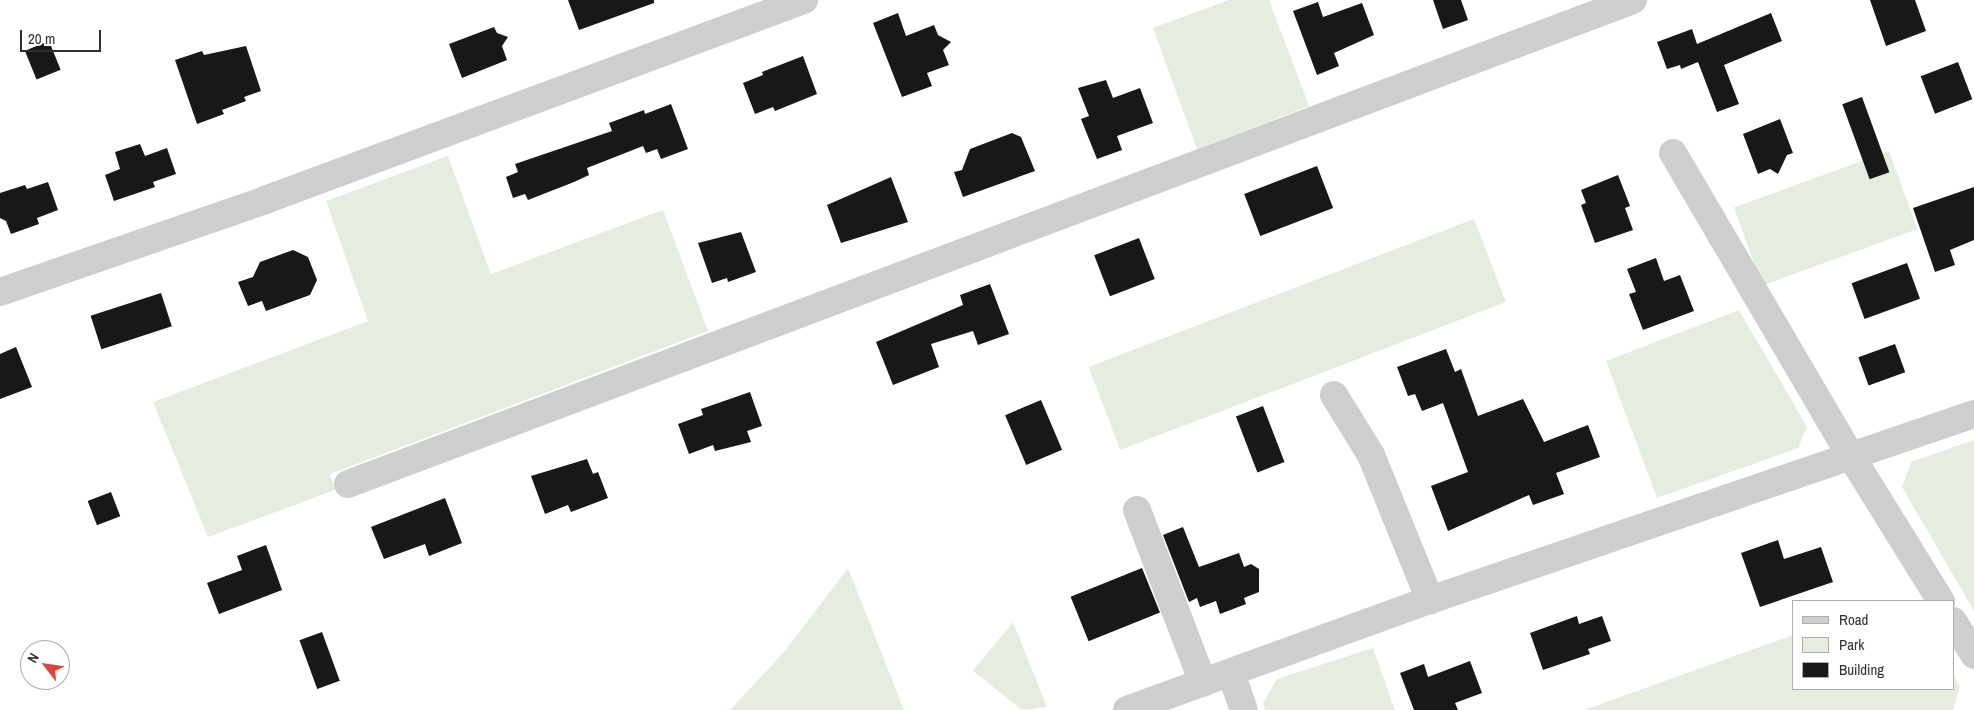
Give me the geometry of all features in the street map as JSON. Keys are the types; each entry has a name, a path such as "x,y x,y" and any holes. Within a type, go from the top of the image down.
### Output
{"street":[{"path":"0,292 265,200 804,0"},
{"path":"348,484 1633,0"},
{"path":"1673,154 1851,456 1940,600"},
{"path":"1334,395 1371,455 1430,600"},
{"path":"1127,710 1430,600 1974,414"},
{"path":"1137,510 1203,683"},
{"path":"1954,623 1974,655"},
{"path":"1231,673 1244,710"}],"green space":[{"path":"1229,0 1269,0 1309,106 1197,149 1153,28"},
{"path":"1889,151 1917,229 1762,285 1734,207"},
{"path":"448,156 491,274 663,210 708,331 330,474 335,490 208,537 153,402 368,321 326,201"},
{"path":"1474,219 1506,302 1120,450 1088,367"},
{"path":"1739,310 1807,427 1798,448 1657,498 1606,361"},
{"path":"1974,440 1974,611 1902,487 1911,462"},
{"path":"848,568 904,710 730,710 785,651"},
{"path":"1013,622 1047,707 1022,710 973,671"},
{"path":"1792,635 1792,690 1954,690 1954,677 1960,686 1953,710 1584,710"},
{"path":"1373,648 1395,710 1265,710 1263,703 1277,679"}],"building":[{"path":"568,0 654,0 654,3 579,30"},
{"path":"1433,0 1461,0 1468,20 1443,29"},
{"path":"1870,0 1915,0 1926,31 1886,46"},
{"path":"1318,2 1323,17 1362,3 1374,35 1334,53 1339,66 1317,75 1293,11"},
{"path":"898,13 906,36 934,25 938,35 951,42 943,50 949,65 927,73 932,86 902,97 873,23"},
{"path":"1771,13 1782,41 1724,65 1739,104 1717,112 1698,62 1681,69 1680,65 1667,69 1657,42 1692,29 1697,44"},
{"path":"494,27 497,33 508,37 502,46 507,60 462,78 449,44"},
{"path":"49,41 61,70 37,79 25,51"},
{"path":"246,46 261,91 244,97 246,101 222,110 224,114 197,124 175,60 202,51 204,55"},
{"path":"803,56 817,94 775,111 773,107 755,114 743,83 763,75 762,72"},
{"path":"1958,62 1972,99 1935,114 1921,76"},
{"path":"1106,80 1113,98 1140,88 1153,123 1117,136 1122,150 1097,159 1081,119 1089,116 1078,88"},
{"path":"1862,97 1889,172 1870,179 1842,104"},
{"path":"671,104 688,149 661,159 657,149 646,153 643,146 587,168 589,175 574,182 528,200 525,194 513,198 506,177 518,172 515,164 612,131 609,123 644,110 645,114"},
{"path":"1780,119 1793,153 1787,155 1778,174 1770,169 1758,174 1743,134"},
{"path":"1012,133 1021,137 1035,171 963,197 954,172 962,170 970,149"},
{"path":"140,144 145,156 167,148 176,174 153,182 155,187 114,201 105,175 120,169 115,152"},
{"path":"1317,166 1333,208 1260,236 1244,194"},
{"path":"1618,175 1630,206 1625,208 1633,230 1595,243 1581,205 1586,203 1581,190"},
{"path":"891,177 908,222 841,243 827,205"},
{"path":"48,182 58,210 37,218 39,224 11,234 6,221 0,218 0,193 25,185 27,189"},
{"path":"1974,187 1974,240 1950,250 1955,265 1935,272 1913,208"},
{"path":"741,232 756,272 728,282 727,278 712,283 698,243"},
{"path":"1139,238 1155,279 1110,296 1094,255"},
{"path":"293,250 308,257 317,280 310,295 266,311 262,301 248,306 238,282 253,277 260,262"},
{"path":"1656,258 1664,281 1680,275 1694,311 1643,330 1629,294 1636,292 1627,269"},
{"path":"1907,263 1920,299 1865,319 1852,283"},
{"path":"990,284 1009,334 978,345 973,331 931,344 939,367 893,385 876,342 963,305 960,295"},
{"path":"161,293 172,326 101,349 91,316"},
{"path":"1895,344 1905,372 1869,386 1858,357"},
{"path":"16,347 32,387 0,399 0,354"},
{"path":"1446,349 1455,372 1461,369 1478,416 1523,399 1544,442 1588,425 1600,457 1556,473 1564,494 1533,505 1529,495 1448,531 1431,486 1468,472 1443,403 1422,411 1415,394 1408,396 1397,367"},
{"path":"750,392 762,426 747,431 751,442 715,451 713,445 689,454 678,424 703,415 701,409"},
{"path":"1041,400 1062,450 1026,465 1005,415"},
{"path":"1263,406 1285,462 1257,472 1236,416"},
{"path":"587,459 593,474 598,472 608,498 571,512 568,505 545,514 531,476"},
{"path":"111,492 120,516 97,525 88,501"},
{"path":"445,498 462,543 429,556 425,544 384,559 371,527"},
{"path":"1183,527 1199,567 1239,553 1244,567 1251,564 1259,569 1259,592 1244,598 1246,604 1220,614 1216,601 1200,607 1197,598 1189,602 1163,535"},
{"path":"1778,540 1784,559 1821,547 1833,582 1760,607 1741,553"},
{"path":"266,545 282,590 219,614 207,583 242,570 237,556"},
{"path":"1142,568 1160,613 1089,641 1071,597"},
{"path":"1577,616 1579,624 1602,616 1611,641 1588,649 1590,654 1543,670 1530,633"},
{"path":"322,632 340,681 317,689 299,640"},
{"path":"1470,661 1482,693 1455,703 1458,710 1414,710 1400,673 1424,664 1428,677"}]}
